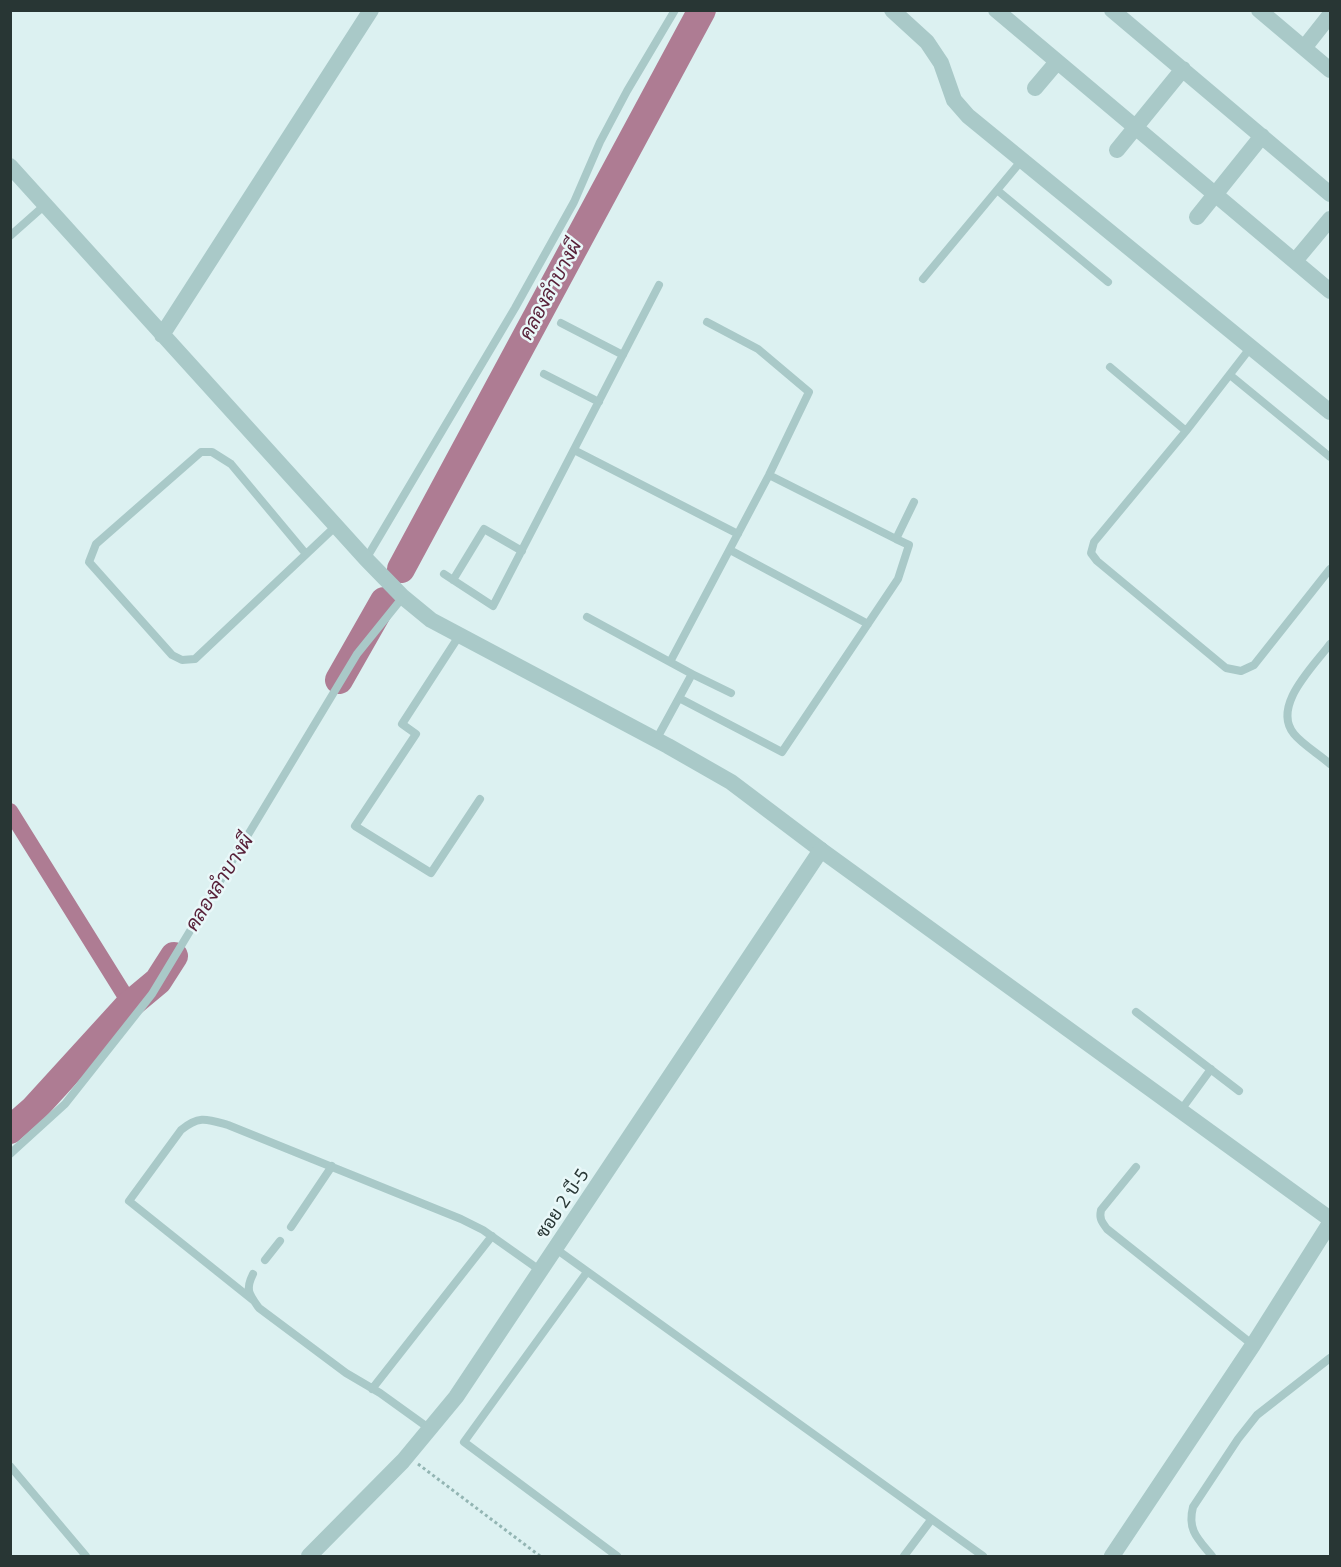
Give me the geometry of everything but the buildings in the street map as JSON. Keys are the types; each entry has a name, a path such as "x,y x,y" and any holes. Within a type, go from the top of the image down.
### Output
{"street":[{"path":"162,335 371,10"},
{"path":"892,10 927,42 941,63 954,99 968,116 1330,412"},
{"path":"996,10 1330,291"},
{"path":"1112,10 1330,194"},
{"path":"1259,10 1330,70"},
{"path":"1304,48 1330,15"},
{"path":"1035,88 1057,62"},
{"path":"1117,150 1183,69"},
{"path":"1197,217 1262,136"},
{"path":"10,166 366,559 403,597 431,620 731,782 1330,1221 1253,1345 1112,1557"},
{"path":"1295,261 1330,219"},
{"name":"ซอย 2 บี-5","path":"309,1557 407,1456 456,1397 821,850"}],"lane":[{"path":"366,559 515,308 574,201 600,142 627,91 675,10"},
{"path":"923,279 1022,160"},
{"path":"997,190 1108,282"},
{"path":"10,236 45,205"},
{"path":"444,574 493,606 659,285"},
{"path":"670,662 770,475 808,392 758,348 707,322"},
{"path":"561,323 623,355"},
{"path":"1251,347 1094,542 1091,553 1097,561 1226,668 1241,671 1254,665 1330,569"},
{"path":"1110,367 1186,430"},
{"path":"544,374 598,402"},
{"path":"1230,375 1330,457"},
{"path":"574,450 738,534"},
{"path":"306,554 231,464 212,452 201,452 96,544 89,562 172,655 182,660 195,659 336,526"},
{"path":"679,698 782,752 898,579 909,545 770,475"},
{"path":"896,539 914,502"},
{"path":"453,580 484,529 522,551"},
{"path":"730,550 868,624"},
{"path":"10,1154 65,1104 152,994 357,654 403,597"},
{"path":"587,617 731,693"},
{"path":"459,636 402,724 416,734 356,826 430,873 480,799"},
{"path":"1330,644 1289,700 1286,715 1293,733 1330,764"},
{"path":"656,740 692,674"},
{"path":"1136,1012 1239,1091"},
{"path":"1181,1110 1211,1069"},
{"path":"254,1301 129,1201 181,1130 191,1122 206,1118 431,1206 492,1236 542,1271"},
{"path":"291,1227 332,1167"},
{"path":"1136,1167 1101,1210 1102,1222 1107,1229 1253,1345"},
{"path":"372,1389 492,1236"},
{"path":"265,1260 280,1241"},
{"path":"556,1250 983,1557"},
{"path":"587,1272 464,1442 617,1557"},
{"path":"253,1274 248,1285 249,1294 259,1308 431,1429"},
{"path":"1212,1557 1192,1528 1193,1507 1238,1439 1257,1415 1330,1358"},
{"path":"10,1466 86,1557"},
{"path":"904,1557 931,1520"}],"path":[{"path":"407,1456 540,1557"}],"waterway":[{"name":"คลองลำบางผี","path":"401,569 702,10"},
{"name":"คลองลำบางผี","path":"339,680 384,601"},
{"path":"10,811 124,994 128,1006"},
{"name":"คลองลำบางผี","path":"10,1130 34,1109 128,1006 158,981 174,956"}]}
